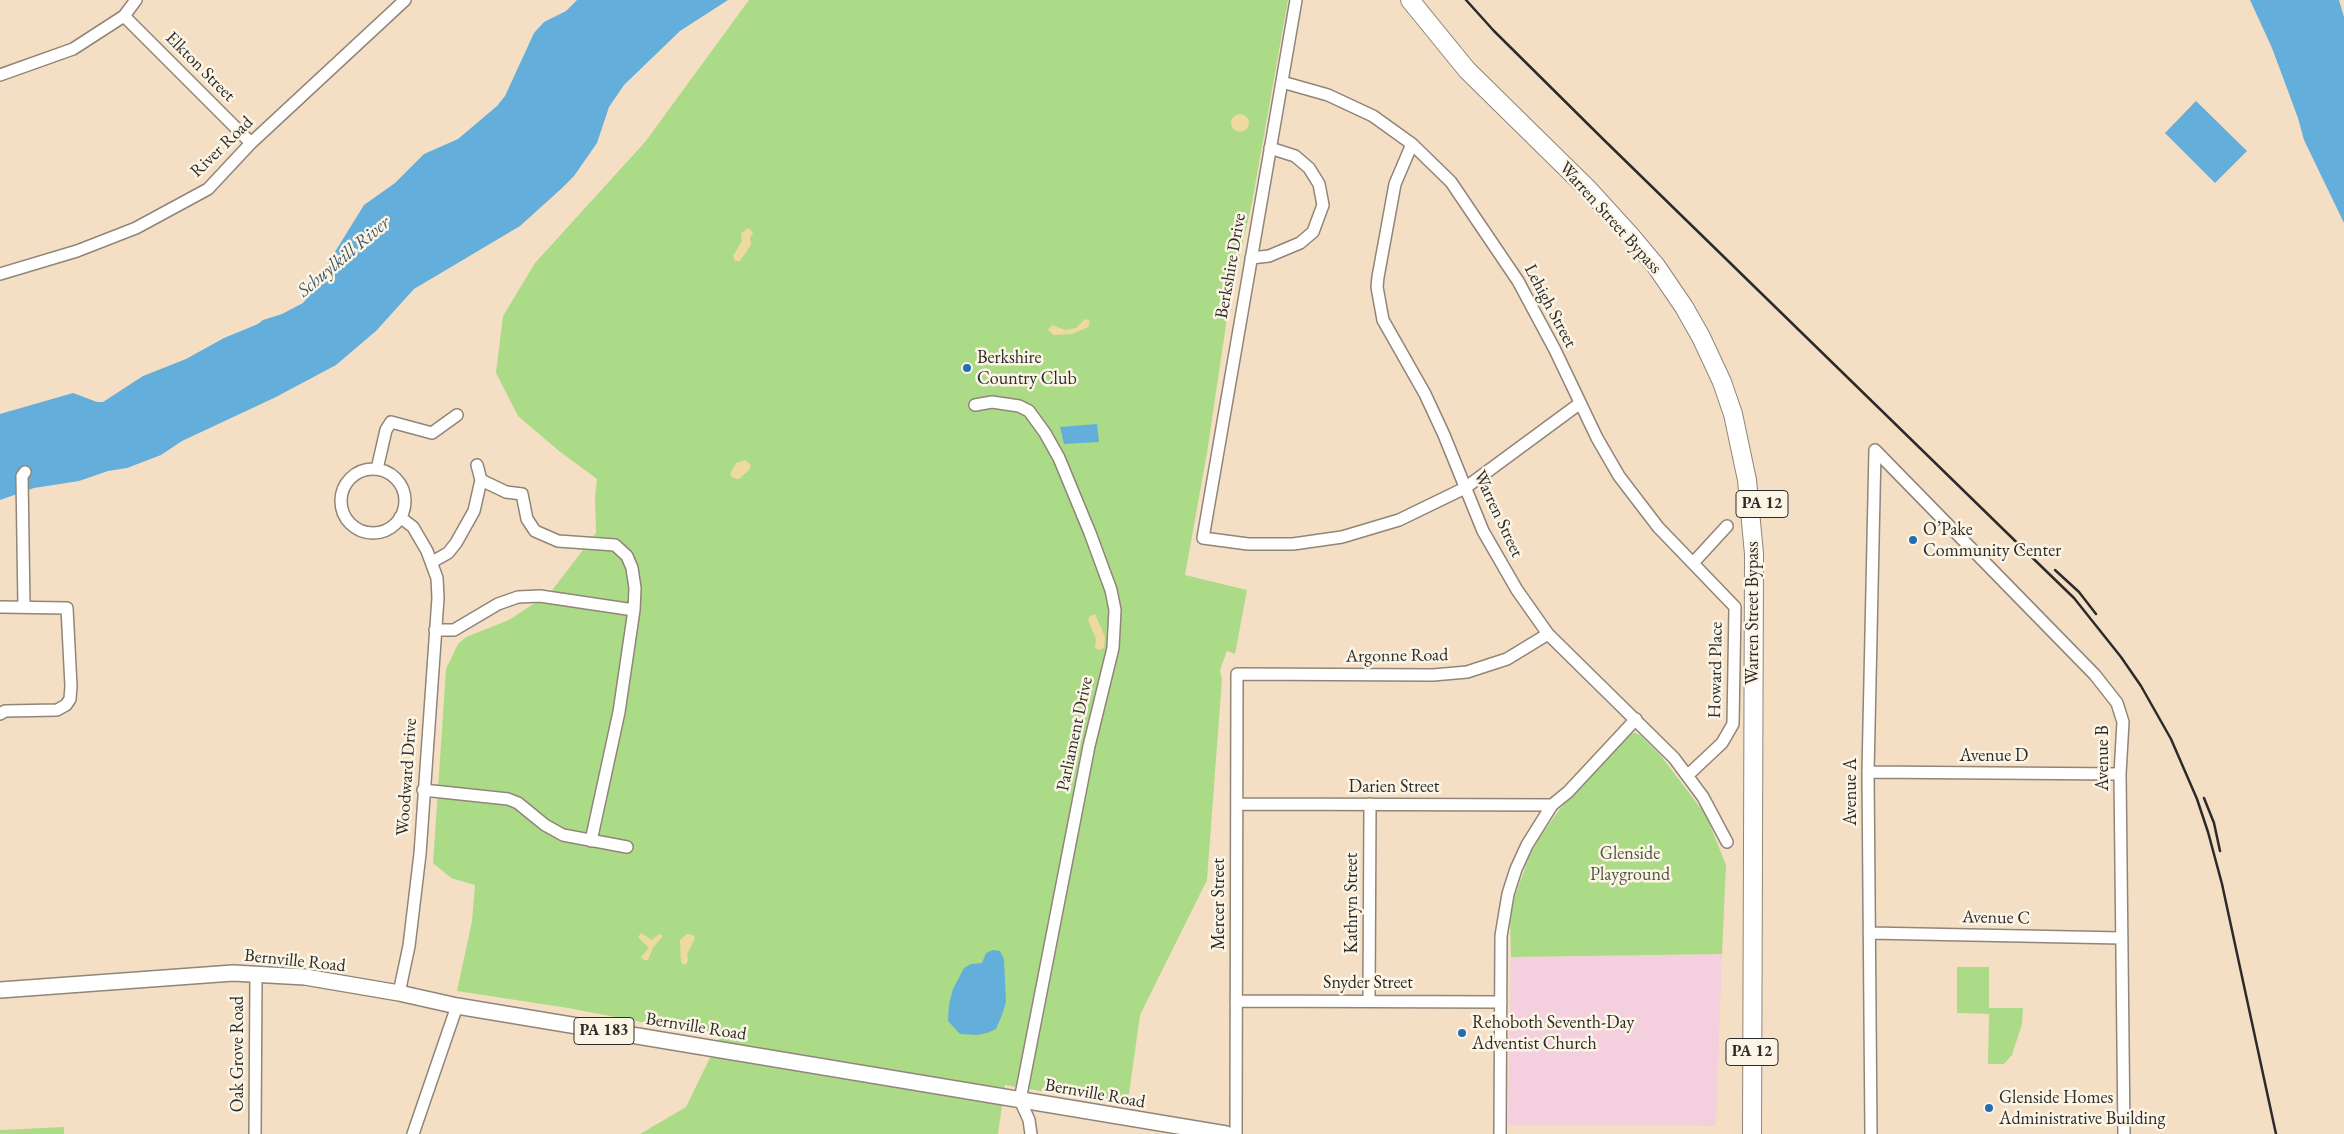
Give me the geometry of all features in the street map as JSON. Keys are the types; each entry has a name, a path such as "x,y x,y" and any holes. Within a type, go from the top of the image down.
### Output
{"highway":[{"name":"Warren Street Bypass","path":"1410,0 1467,70 1594,196 1656,266 1684,307 1701,337 1722,382 1733,414 1747,480 1754,554 1752,1134"},
{"name":"Warren Street Bypass","path":"1423,0 1475,63 1596,182 1639,227 1665,259 1694,302 1711,332 1732,378 1743,411 1758,478 1765,554 1763,1134"}],"main road":[{"name":"Bernville Road","path":"0,990 233,973 305,977 399,993 457,1006 1226,1134"}],"street":[{"path":"0,75 73,49 124,16 136,0"},
{"name":"River Road","path":"0,274 77,251 136,228 208,189 252,143 405,0"},
{"name":"Berkshire Drive","path":"1296,0 1203,538 1270,545 1335,539 1399,520 1465,488"},
{"name":"Elkton Street","path":"124,16 252,143"},
{"name":"Lehigh Street","path":"1282,82 1328,95 1357,108 1389,126 1412,144 1451,182 1500,251 1536,313 1579,404 1605,452 1633,495 1658,527 1735,607"},
{"name":"Warren Street","path":"1412,144 1395,184 1377,287 1383,320 1425,394 1491,547 1512,583 1548,634 1636,718 1688,775 1703,797 1727,842"},
{"path":"1251,258 1269,256 1300,243 1313,232 1323,205 1320,184 1310,168 1295,156 1270,148"},
{"name":"Parliament Drive","path":"975,405 992,402 1019,406 1029,411 1045,433 1059,458 1090,533 1111,590 1115,610 1112,648 1089,746 1020,1100"},
{"path":"1465,488 1579,404"},
{"path":"377,469 386,430 392,422 432,433 457,415"},
{"name":"Avenue A","path":"1871,1134 1868,772 1875,450"},
{"name":"Avenue B","path":"1875,450 2095,675 2117,703 2123,722 2120,774 2124,1134"},
{"path":"432,562 448,553 456,543 474,511 481,480 477,465"},
{"path":"377,469 389,473 398,481 404,492 405,505 400,517 392,526 375,532 356,529 347,520 341,503 345,485 353,475 364,470 377,469"},
{"path":"24,606 22,476 25,472"},
{"path":"481,480 506,492 522,494 527,519 535,531 558,542 616,545 627,556 632,568 635,588 634,610 619,712 591,841"},
{"name":"Woodward Drive","path":"399,993 409,946 420,854 437,578 432,562 413,527 400,517"},
{"path":"1693,564 1727,526"},
{"path":"435,630 454,630 498,604 518,597 540,596 634,610"},
{"path":"0,607 67,608 70,699 66,705 57,710 5,711 0,714"},
{"name":"Howard Place","path":"1688,775 1722,742 1733,724 1735,607"},
{"name":"Argonne Road","path":"1237,674 1433,674 1467,672 1507,659 1548,634"},
{"name":"Mercer Street","path":"1236,1134 1237,674"},
{"path":"1500,1134 1501,936 1508,894 1527,846 1552,805 1568,792 1636,718"},
{"name":"Avenue D","path":"1868,772 2120,774"},
{"path":"423,790 508,799 518,803 545,825 563,835 627,847"},
{"name":"Darien Street","path":"1236,804 1552,805"},
{"name":"Kathryn Street","path":"1369,1001 1370,804"},
{"name":"Avenue C","path":"1869,933 2122,938"},
{"name":"Oak Grove Road","path":"255,1134 256,974"},
{"name":"Snyder Street","path":"1236,1001 1501,1002"},
{"path":"413,1134 457,1006"},
{"path":"1020,1100 1031,1134"}],"shaded area":[{"path":"1722,954 1716,1126 1508,1125 1511,957"}],"green space":[{"name":"Berkshire Country Club","path":"749,0 1288,0 1252,203 1230,298 1207,453 1185,575 1247,590 1235,654 1227,651 1220,670 1222,679 1207,880 1140,1015 1129,1094 1118,1104 1005,1085 998,1134 640,1134 686,1107 720,1037 568,1008 457,991 472,921 475,885 451,878 433,863 446,669 458,644 466,637 509,620 550,593 596,533 595,497 597,479 559,451 518,416 496,373 503,316 535,263 645,142"},
{"name":"Glenside Playground","path":"1630,734 1640,735 1661,756 1706,815 1726,865 1722,954 1511,957 1510,920 1515,896 1529,857 1539,838 1559,810"},
{"path":"1957,967 1989,967 1989,1008 2023,1008 2022,1024 2012,1055 2004,1064 1988,1064 1989,1014 1957,1013"},
{"path":"64,1127 64,1134 0,1134 0,1130"}],"sand":[{"path":"1240,114 1246,117 1249,123 1246,129 1240,132 1234,129 1231,123 1234,117"},
{"path":"749,228 753,233 750,238 751,245 740,261 735,261 733,256 742,241 741,233"},
{"path":"1085,319 1090,321 1088,327 1072,334 1054,335 1048,330 1052,325 1065,330 1076,328"},
{"path":"745,460 751,465 749,470 739,479 733,478 730,474 736,463"},
{"path":"1095,614 1105,637 1104,647 1100,650 1095,648 1096,639 1088,620 1090,616"},
{"path":"641,933 652,940 659,934 663,936 653,948 648,960 644,960 641,957 649,948 638,937"},
{"path":"687,934 693,935 695,938 687,954 688,961 685,965 681,963 680,940"}],"water":[{"name":"Schuylkill River","path":"577,0 728,0 680,31 624,85 609,107 597,143 574,176 561,189 520,226 414,289 376,331 336,365 276,397 182,441 161,455 127,468 108,471 79,481 34,488 0,500 0,414 73,393 97,402 103,402 143,376 186,359 224,338 258,324 263,320 282,314 303,303 317,286 320,276 364,205 395,183 424,154 458,139 497,106 505,96 534,33 544,22 566,11"},
{"path":"2250,0 2339,0 2344,17 2344,223 2304,140 2298,118 2272,48"},
{"path":"2196,101 2247,151 2215,183 2165,133"},
{"path":"1097,424 1099,442 1064,444 1060,427"},
{"path":"993,950 1000,951 1004,959 1006,1002 1002,1015 996,1029 977,1035 960,1034 948,1021 949,1004 953,989 964,968 971,964 982,963 986,953"}],"railway":[{"path":"1466,0 1494,31 1604,140 2074,598 2121,657 2141,686 2171,739 2197,799 2208,832 2222,884 2276,1134"},
{"path":"2055,570 2079,592 2096,614"},
{"path":"2204,798 2214,823 2220,851"}],"place":[{"name":"Berkshire Country Club","path":"967,368"},
{"name":"O’Pake Community Center","path":"1913,540"},
{"name":"Rehoboth Seventh-Day Adventist Church","path":"1462,1033"},
{"name":"Glenside Homes Administrative Building","path":"1989,1108"}]}
